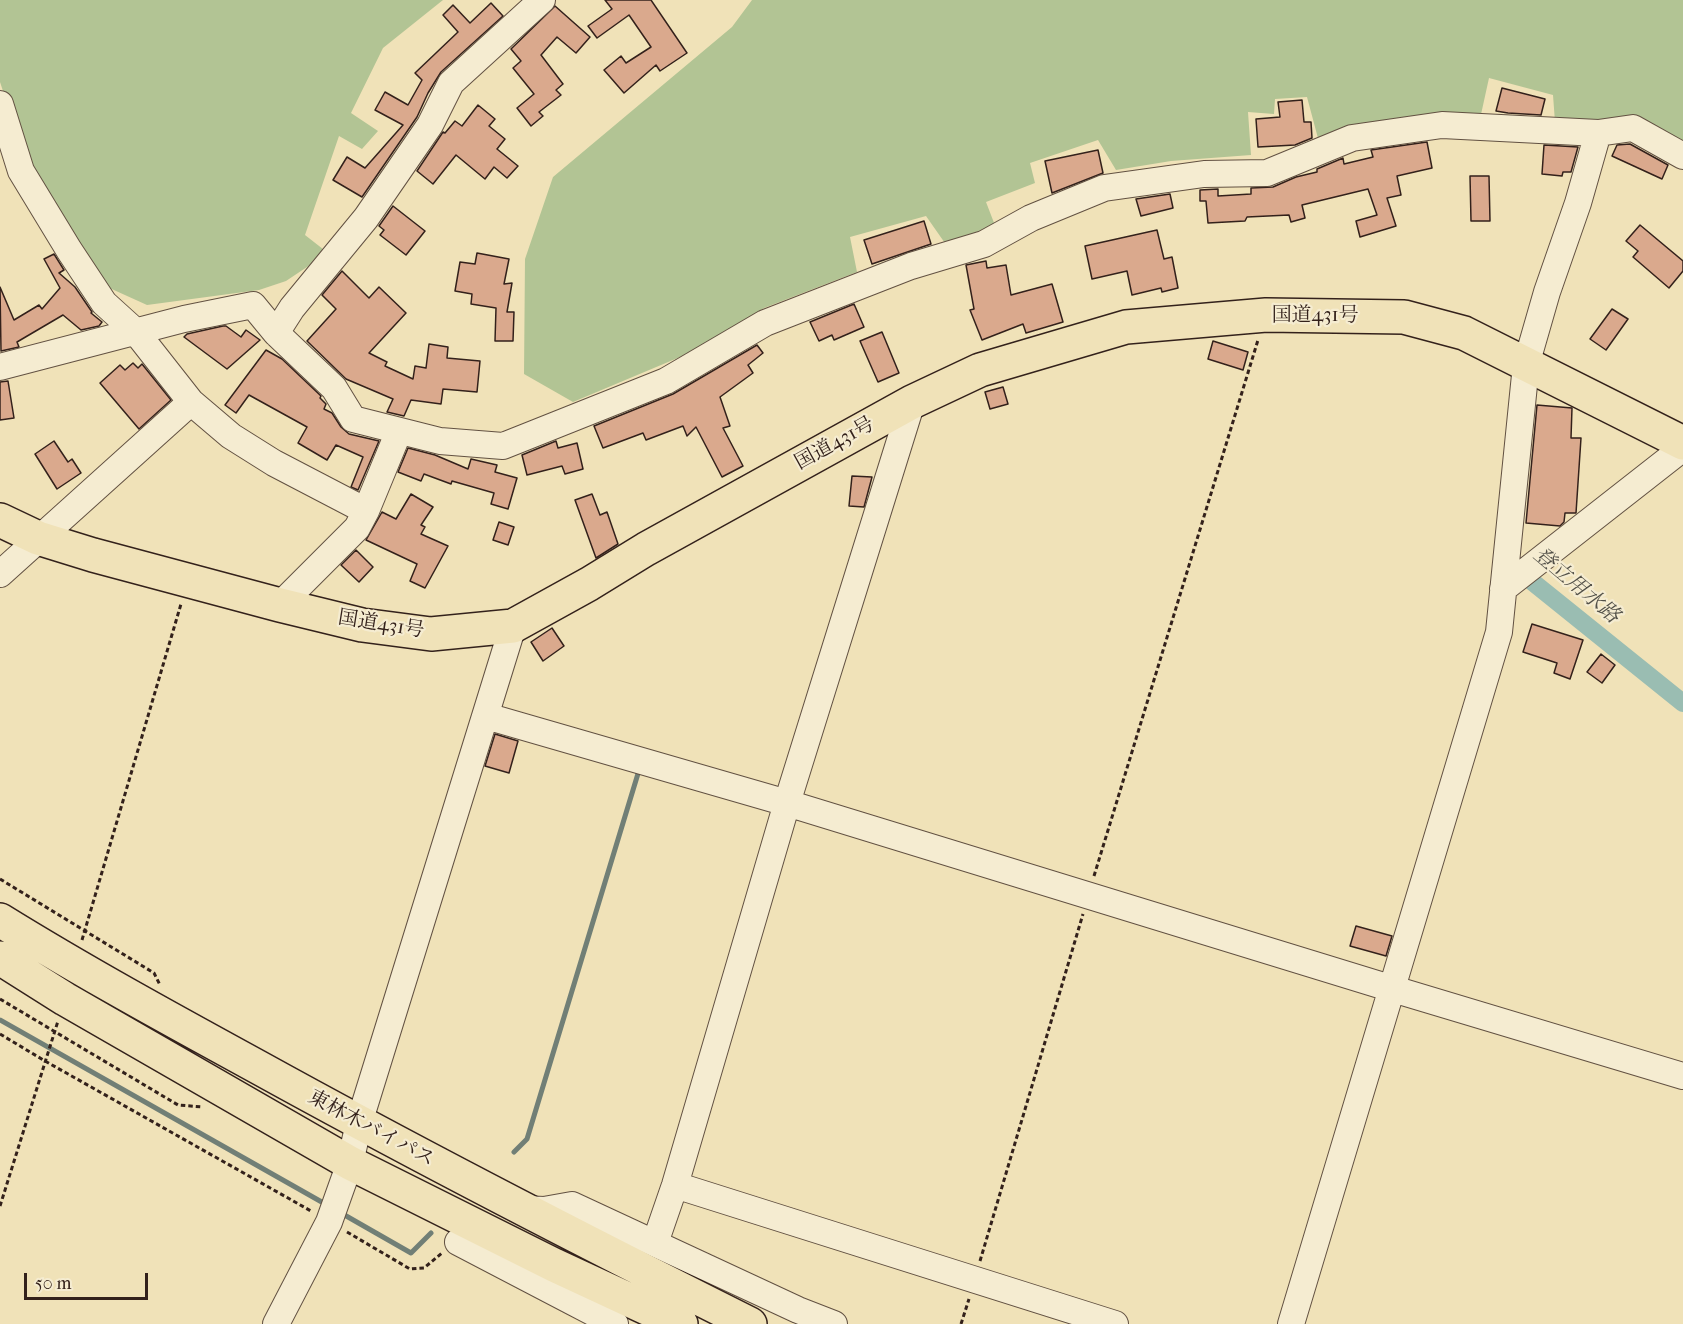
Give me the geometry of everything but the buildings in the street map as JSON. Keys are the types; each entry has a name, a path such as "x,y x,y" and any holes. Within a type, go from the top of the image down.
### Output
{"highway":[{"name":"国道431号","path":"0,520 38,538 115,561 362,625 431,634 513,626 646,549 912,402 980,370 1126,327 1266,315 1404,317 1464,333 1683,443"},
{"name":"東林木バイパス","path":"0,920 75,967 359,1123 521,1209 750,1324"},
{"name":"東林木バイパス","path":"0,958 65,999 350,1163 554,1265 681,1324"}],"street":[{"path":"276,333 292,308 366,218 430,125 451,83 542,0"},
{"path":"0,104 21,171 69,250 104,303 136,332 190,402 231,436 274,463 366,511"},
{"path":"0,366 184,318 253,305 276,333 334,388 353,419 440,441 503,446 666,381 765,323 911,266 984,244 1030,218 1104,188 1204,174 1267,173 1352,138 1442,124 1598,133 1633,128 1683,156"},
{"path":"1292,1324 1499,632 1526,365 1598,133"},
{"path":"0,574 190,402"},
{"path":"655,1243 675,1185 787,803 912,402"},
{"path":"280,605 357,528 399,431"},
{"path":"1503,589 1683,448"},
{"path":"276,1324 329,1222 350,1163 359,1123 513,626"},
{"path":"486,716 787,803 1683,1076"},
{"path":"675,1185 1115,1324"},
{"path":"521,1209 544,1210 572,1205 798,1310 834,1324"},
{"path":"459,1242 615,1324"},
{"path":"554,1265 563,1279 571,1301"}],"path":[{"path":"961,1324 1088,894 1266,315"},
{"path":"75,967 189,580"},
{"path":"0,1206 65,999"},
{"path":"0,1034 45,1062 410,1269 424,1268 459,1242"}],"green space":[{"path":"0,0 443,0 383,48 351,113 378,131 362,149 339,136 305,235 328,253 286,281 259,290 147,305 105,286 40,203 0,82"},
{"path":"752,0 1683,0 1683,147 1555,122 1553,95 1489,78 1480,119 1319,142 1307,97 1275,99 1274,114 1248,112 1251,155 1171,161 1116,170 1098,140 1030,163 1035,183 986,202 996,228 947,246 926,216 850,237 857,272 764,308 711,344 573,402 524,374 525,259 553,177 732,27"}],"waterway":[{"name":"登立用水路","path":"1514,567 1683,703"},
{"path":"514,1152 527,1139 640,767"},
{"path":"0,1020 327,1205"},
{"path":"341,1213 411,1253 431,1233"}]}
